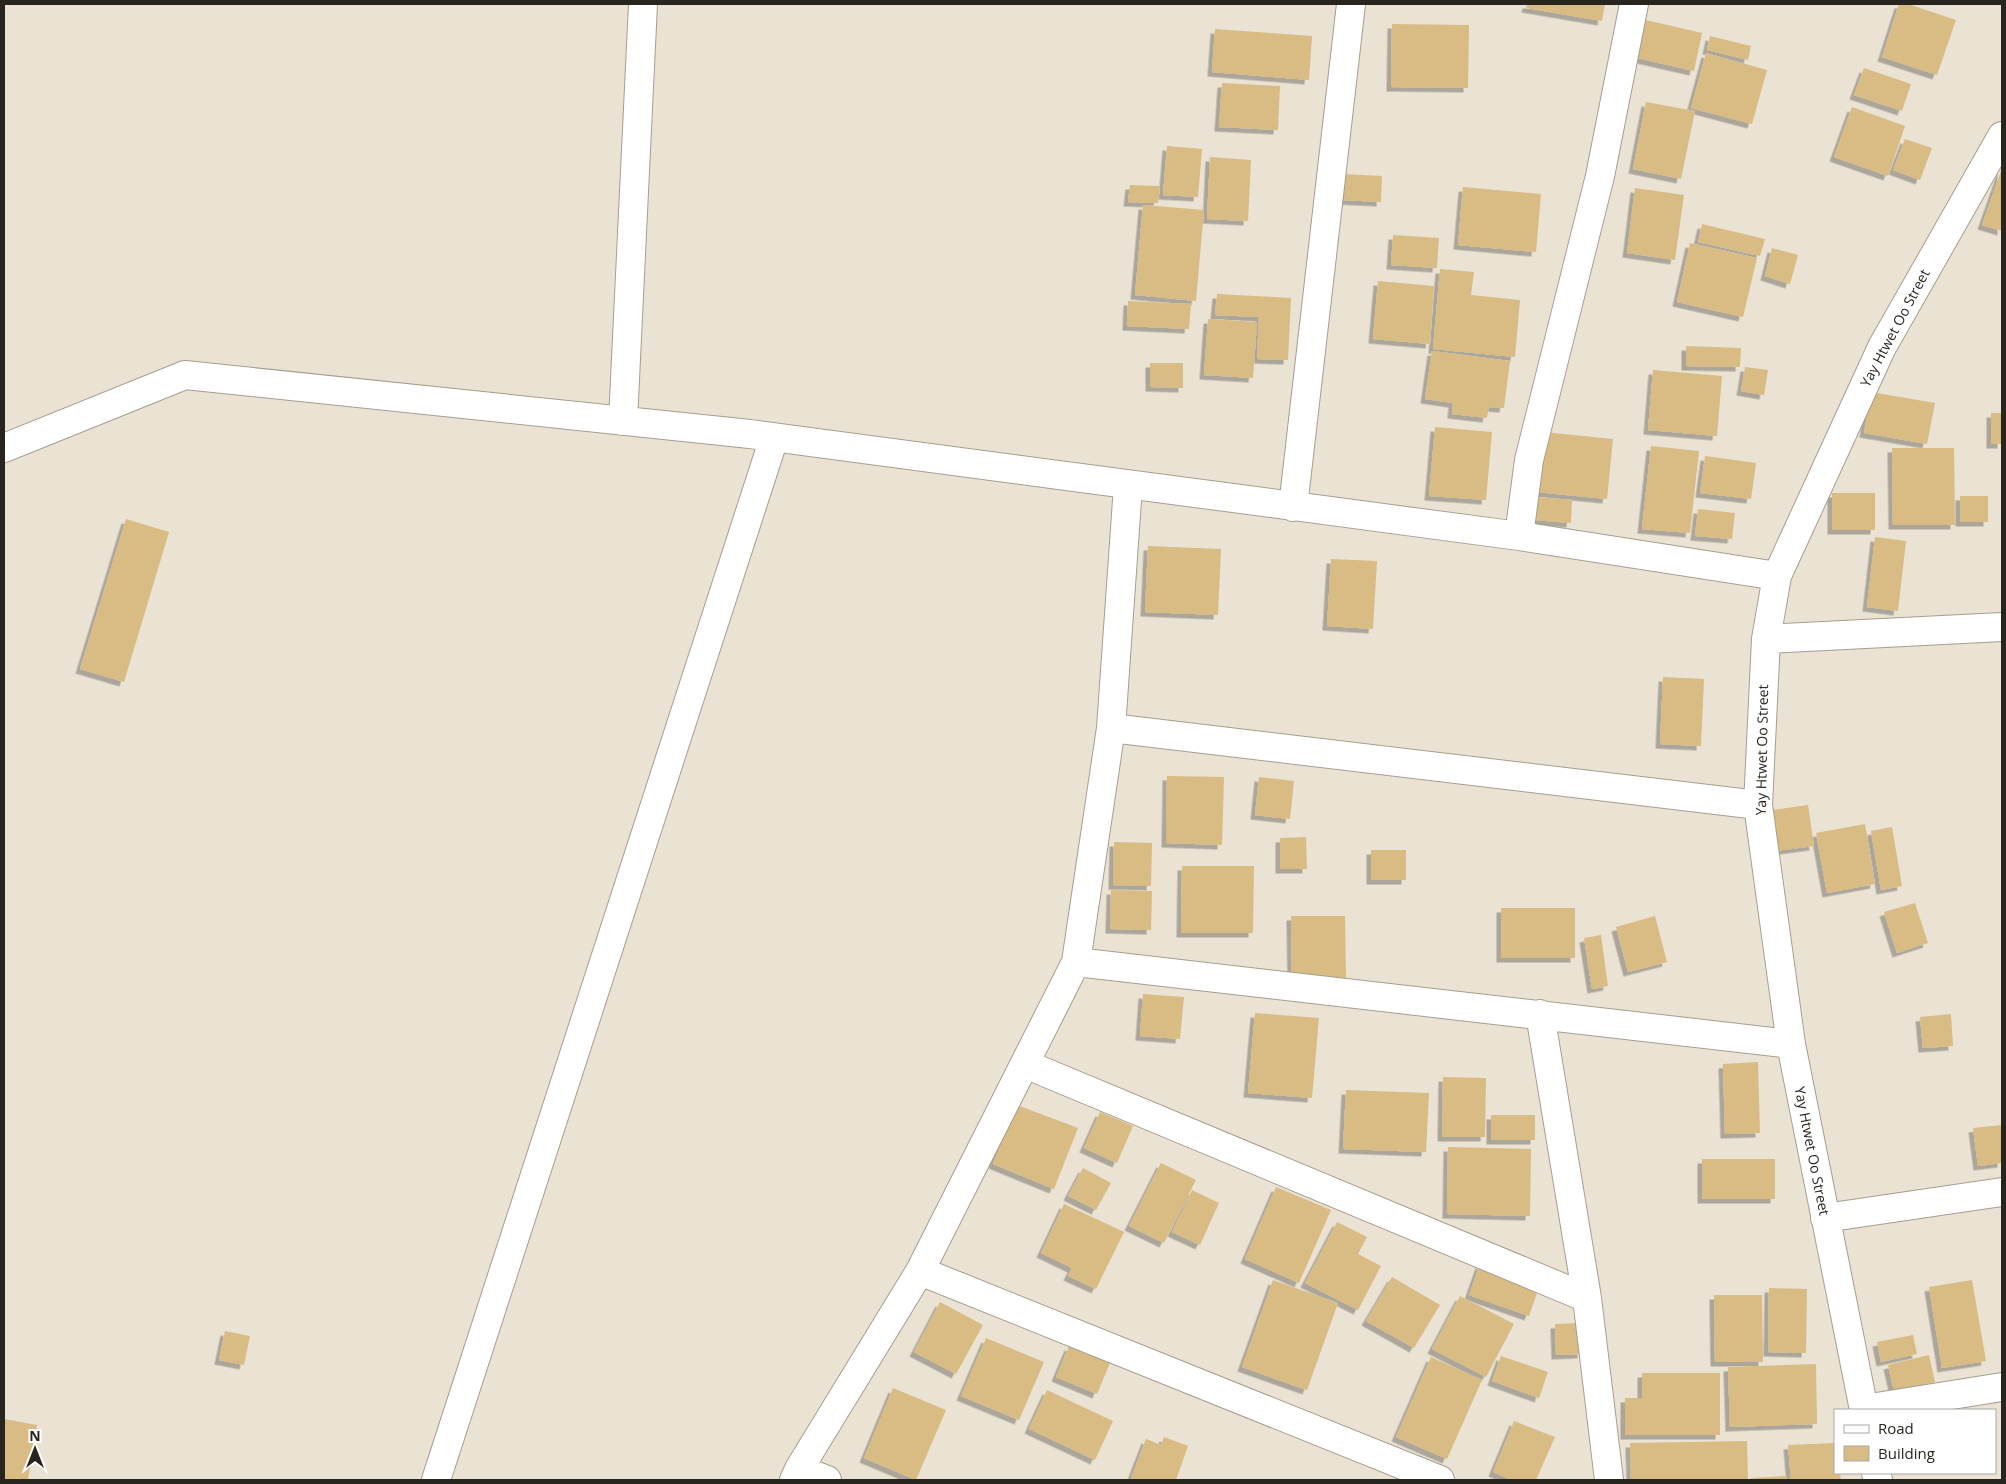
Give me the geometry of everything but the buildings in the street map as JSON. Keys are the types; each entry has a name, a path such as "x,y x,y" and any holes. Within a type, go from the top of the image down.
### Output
{"street":[{"path":"623,421 643,4"},
{"path":"1293,507 1351,4"},
{"path":"1519,536 1529,460 1600,176 1634,4"},
{"name":"Yay Htwet Oo Street","path":"1864,1409 1791,1044 1758,805 1766,639 1777,576 1882,346 2002,136"},
{"path":"4,448 186,375 774,438 1519,536 1777,576"},
{"path":"436,1480 774,438"},
{"path":"827,1480 796,1475 920,1271 1076,962 1111,728 1128,486"},
{"path":"1766,639 2002,627"},
{"path":"1111,728 1758,805"},
{"path":"1076,962 1791,1044"},
{"path":"1540,1014 1587,1298 1609,1480"},
{"path":"1025,1064 1587,1298"},
{"path":"1826,1218 2002,1192"},
{"path":"920,1271 1440,1480"},
{"path":"1870,1409 2002,1387"}]}
